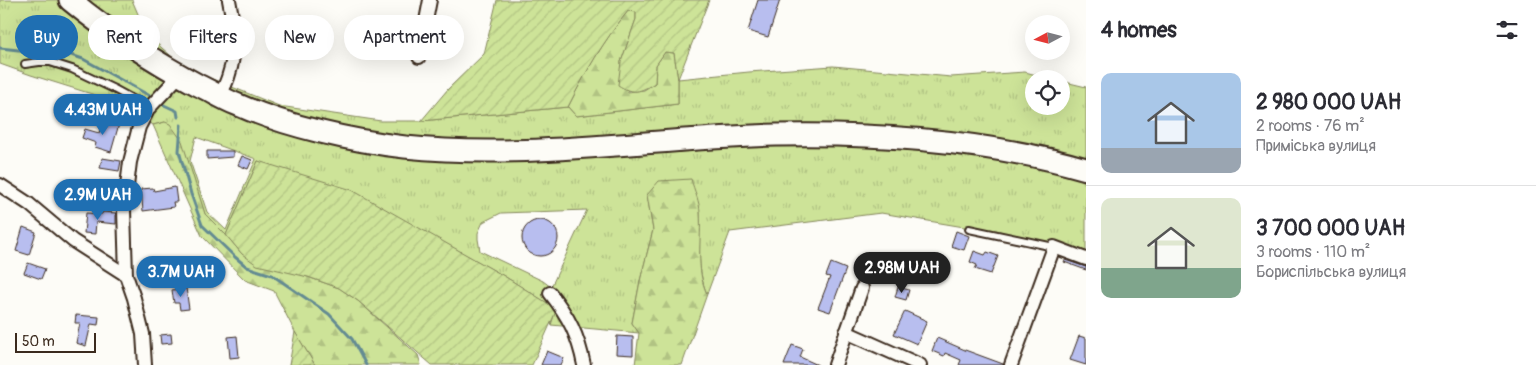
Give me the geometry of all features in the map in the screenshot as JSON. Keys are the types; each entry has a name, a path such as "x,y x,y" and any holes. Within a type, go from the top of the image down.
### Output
{"highway":[{"path":"70,0 98,23 180,75 220,96 244,107 317,130 365,141 450,151 500,151 775,136 869,136 944,141 1048,159 1086,170"}],"street":[{"path":"220,96 229,75 234,42 233,18 228,0"},
{"path":"427,15 430,0"},
{"path":"145,365 143,334 126,275 124,210 130,162 139,127 149,108 180,75"},
{"path":"0,185 29,204 73,241 126,275"},
{"path":"1012,365 1054,247 1086,259"},
{"path":"835,365 862,288"},
{"path":"550,293 565,311 580,344 584,365"},
{"path":"846,332 920,365"}],"lane":[{"path":"25,64 50,62 72,69 149,108"},
{"path":"969,229 1054,247"}],"green space":[{"path":"0,0 132,0 138,15 88,15 88,60 160,60 160,46 170,55 170,60 176,60 185,68 279,106 381,121 421,121 568,107 576,116 678,104 678,79 749,72 833,66 951,77 1025,72 1025,115 1070,115 1070,83 1086,87 1086,259 976,229 881,213 730,232 707,294 700,264 700,211 647,195 653,230 632,323 639,333 551,325 556,309 504,276 450,246 258,161 226,235 205,214 191,171 165,122 153,125 127,105 0,64","holes":["196,137 256,159 226,230 207,212 190,161","587,210 551,287 543,281 480,251 478,233 483,222 501,213"]},
{"path":"497,0 709,0 678,79 674,53 665,52 656,65 655,83 645,89 636,91 628,90 618,85 621,62 636,19 636,12 628,11 595,57 568,107 421,121 448,89 484,54"},
{"path":"628,11 636,11 636,19 621,62 628,92 644,90 655,83 656,65 665,52 674,53 678,79 678,104 576,116 568,107 595,57"},
{"path":"165,122 170,124 182,141 205,214 242,254 339,288 358,301 418,355 421,365 315,365 295,332 274,291 245,280 202,236 153,125"},
{"path":"258,161 352,190 504,276 557,309 532,365 432,365 358,301 339,288 308,277 257,265 242,254 226,235"},
{"path":"691,179 700,209 700,264 703,284 707,294 682,365 635,365 639,333 632,323 653,230 647,195 659,181"},
{"path":"295,332 315,365 289,365"}],"building":[{"path":"758,0 780,0 768,37 748,31"},
{"path":"103,120 119,124 111,152 95,147 96,143 82,138 85,129 99,133"},
{"path":"207,151 233,151 233,157 207,159"},
{"path":"242,156 252,160 248,169 238,165"},
{"path":"102,158 121,161 119,171 100,168"},
{"path":"175,187 177,202 173,202 174,207 143,211 141,189 153,188 154,191"},
{"path":"102,212 116,213 116,224 96,222 95,234 84,233 86,213 102,214"},
{"path":"540,220 552,226 558,238 552,250 540,256 528,250 522,238 528,226"},
{"path":"23,227 36,232 29,255 16,251"},
{"path":"956,231 969,236 964,250 951,246"},
{"path":"974,251 985,255 987,252 998,256 991,274 975,269 977,265 970,262"},
{"path":"1065,260 1086,267 1086,270 1064,262"},
{"path":"28,263 45,269 41,279 24,273"},
{"path":"831,263 846,269 830,312 818,308 830,277 826,276"},
{"path":"898,287 909,290 906,300 895,297"},
{"path":"186,288 189,309 180,310 179,303 174,303 172,290"},
{"path":"905,311 927,321 917,344 894,334"},
{"path":"76,315 99,317 98,325 91,324 86,346 76,343 80,323 75,323"},
{"path":"171,334 172,343 161,344 160,335"},
{"path":"237,336 239,357 230,358 228,337"},
{"path":"617,336 633,337 633,355 616,354"},
{"path":"1079,336 1086,338 1086,365 1070,360"},
{"path":"937,338 1003,365 959,365 961,360 945,353 944,356 932,351"},
{"path":"792,345 803,349 800,357 818,365 784,365"},
{"path":"547,351 564,358 561,365 541,365"}],"waterway":[{"path":"0,48 15,50"},
{"path":"78,57 152,97"},
{"path":"164,105 177,111 178,117"},
{"path":"181,125 179,151 202,225 247,267 272,275 329,314 352,339 366,365"}]}
